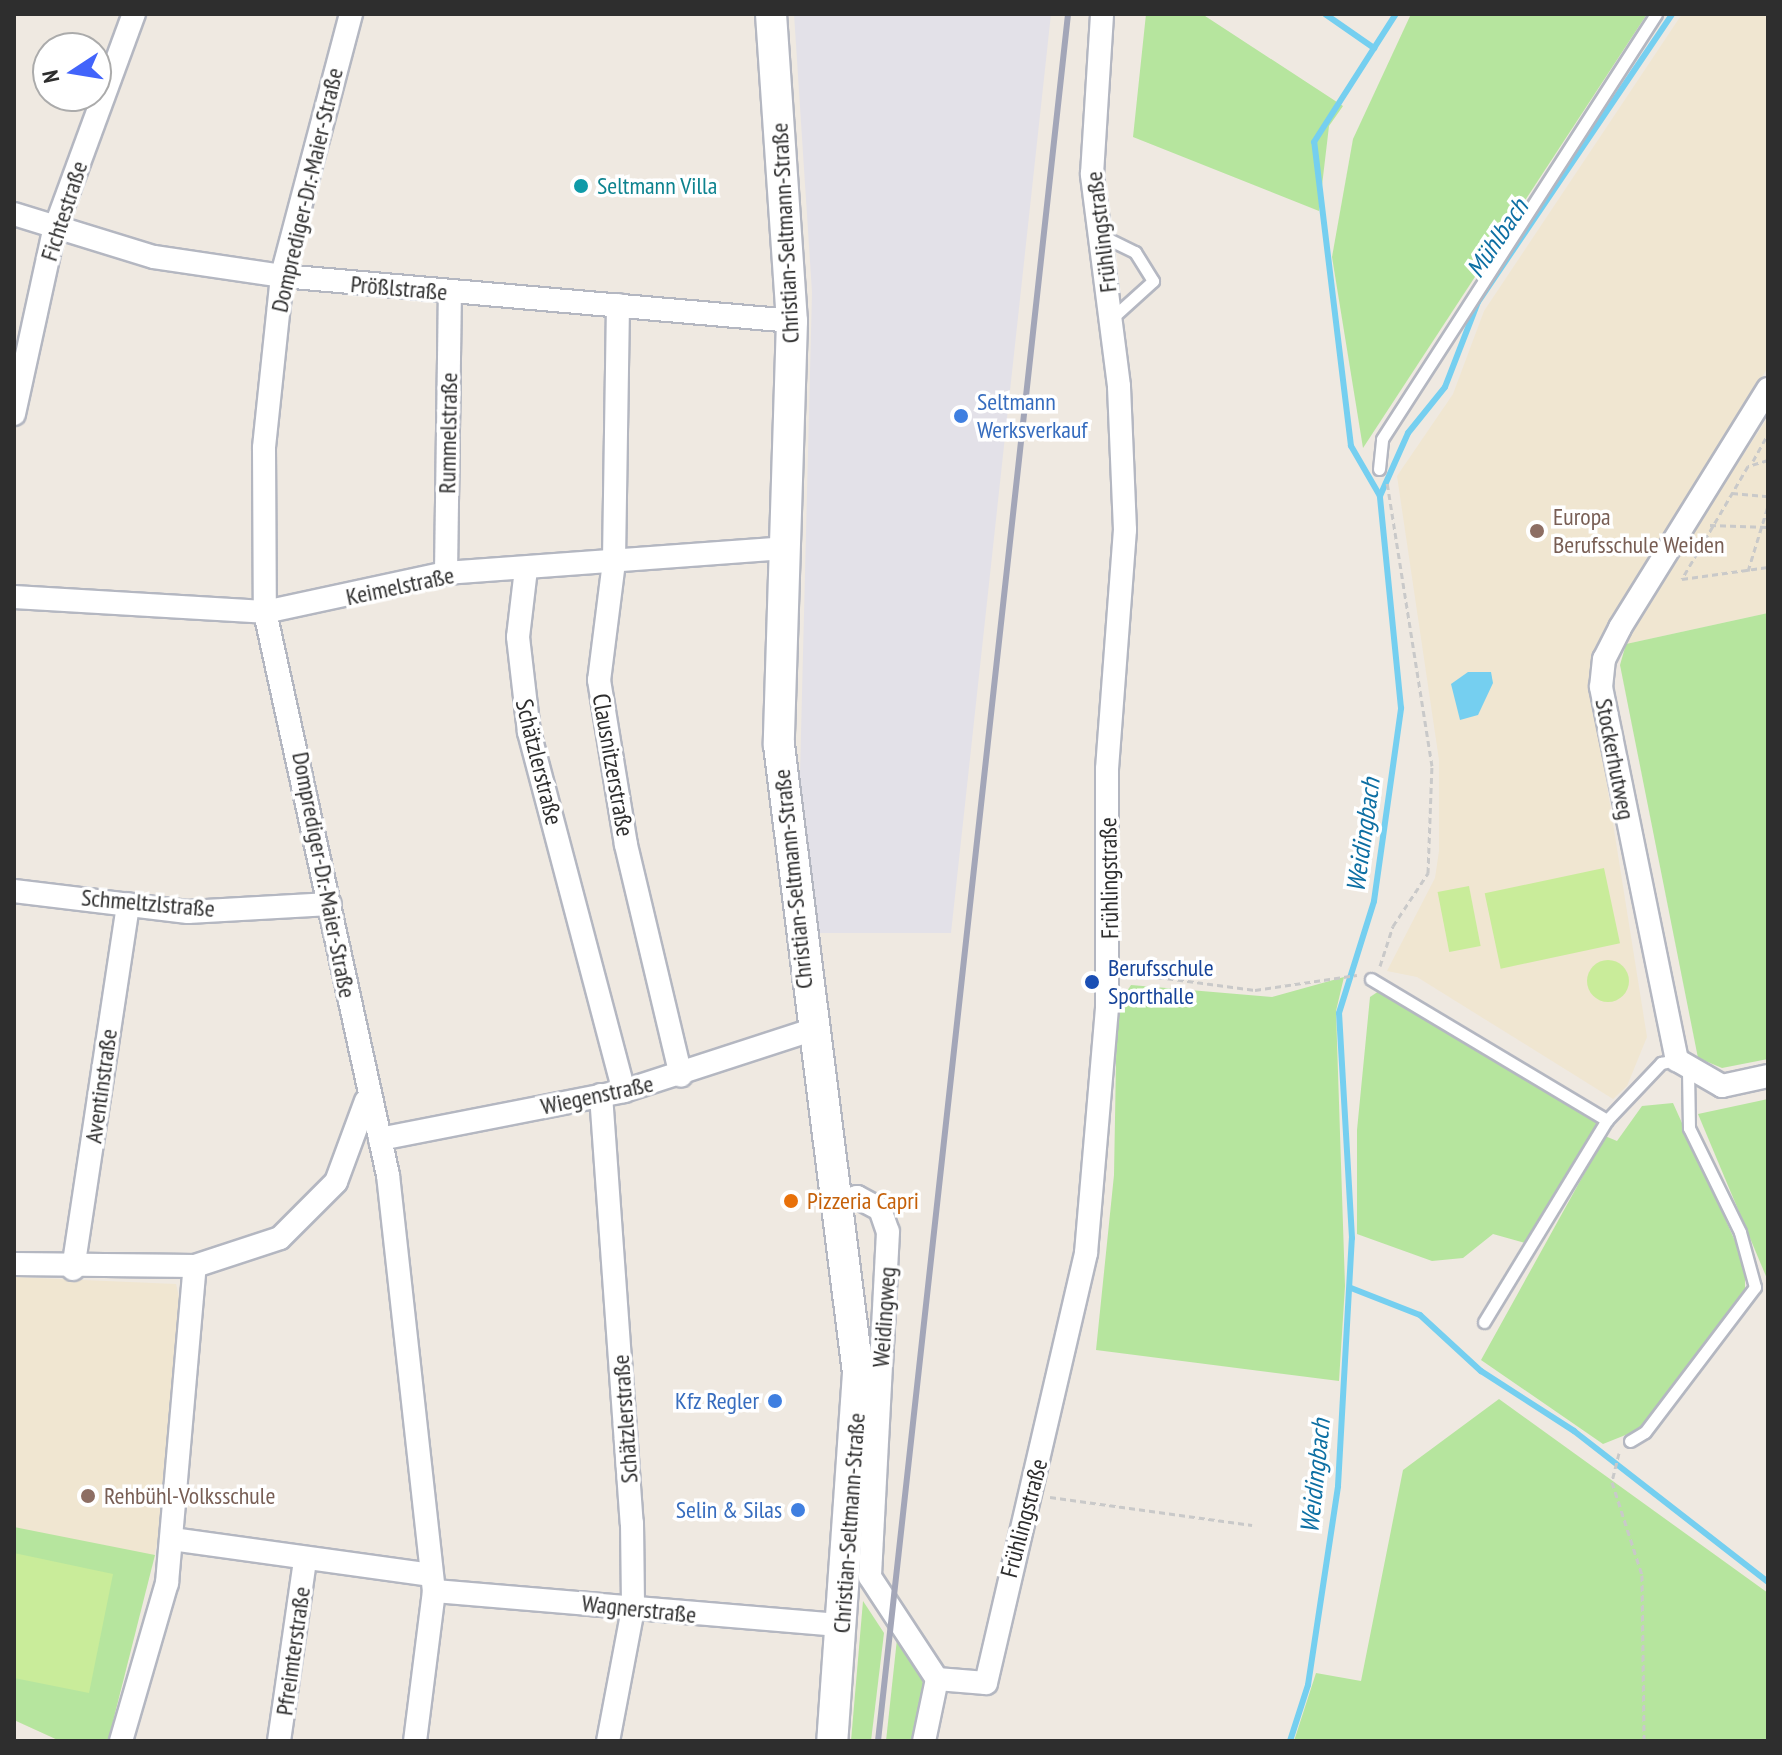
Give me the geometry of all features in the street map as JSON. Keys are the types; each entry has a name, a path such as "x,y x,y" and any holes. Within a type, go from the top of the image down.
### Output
{"main road":[{"name":"Christian-Seltmann-Straße","path":"771,14 792,321 779,745 809,1031 858,1373 843,1625 832,1741"}],"street":[{"name":"Fichtestraße","path":"14,414 54,231 134,14"},
{"name":"Domprediger-Dr.-Maier-Straße","path":"351,14 282,276 264,448 265,612 330,904 366,1101 380,1139 432,1583 415,1741"},
{"name":"Frühlingstraße","path":"937,1679 986,1683 1086,1253 1108,977 1107,769 1125,530 1112,318 1097,234 1092,174 1102,14"},
{"name":"Prößlstraße","path":"14,214 54,231 154,257 282,276 792,321"},
{"name":"Rummelstraße","path":"446,573 450,293"},
{"name":"Clausnitzerstraße","path":"618,305 614,562 599,680 606,744 681,1076"},
{"name":"Stockerhutweg","path":"1683,1065 1602,673 1620,628 1768,389"},
{"name":"Keimelstraße","path":"14,597 265,612 446,573 787,548"},
{"name":"Schätzlerstraße","path":"526,569 518,637 529,732 624,1091"},
{"name":"Schmeltzlstraße","path":"14,891 188,912 330,904"},
{"name":"Aventinstraße","path":"73,1269 128,904"},
{"name":"Wiegenstraße","path":"380,1139 624,1091 681,1076 809,1031"},
{"path":"1683,1065 1722,1086 1768,1076"},
{"name":"Schätzlerstraße","path":"601,1095 628,1415 633,1609 608,1741"},
{"path":"14,1264 73,1269 195,1266 280,1238 336,1182 366,1101"},
{"name":"Weidingweg","path":"834,1204 857,1197 880,1209 888,1232 870,1577 937,1679"},
{"path":"121,1741 172,1539 195,1266"},
{"name":"Wagnerstraße","path":"172,1539 432,1583 633,1609 843,1625"},
{"name":"Pfreimterstraße","path":"279,1741 305,1561"},
{"path":"924,1741 937,1679"}],"lane":[{"path":"1379,469 1382,439 1656,14"},
{"path":"1097,234 1122,241 1148,264 1153,281 1112,318"},
{"path":"1365,977 1607,1120"},
{"path":"1484,1322 1607,1120 1661,1063 1683,1065 1689,1128 1745,1244 1755,1287 1645,1432 1630,1441"}],"path":[{"path":"1768,434 1710,525 1682,579 1768,567"},
{"path":"1753,461 1768,460"},
{"path":"1108,977 1147,973 1255,990 1340,972 1365,977 1393,926 1422,888 1430,858 1430,742 1389,486"},
{"path":"1730,493 1768,496"},
{"path":"1748,571 1765,527 1768,506"},
{"path":"1710,525 1765,527"},
{"path":"1618,1454 1611,1463 1642,1575 1644,1741"},
{"path":"1030,1496 1252,1525"}],"shaded area":[{"path":"794,14 1051,14 951,933 816,933 799,814 812,292"},
{"name":"Europa Berufsschule Weiden","path":"1682,14 1768,14 1768,367 1613,623 1594,704 1647,1037 1627,1086 1613,1099 1417,977 1387,971 1435,878 1439,851 1439,760 1397,476 1453,394 1484,311"},
{"path":"1768,417 1768,613 1626,644 1653,593"},
{"name":"Rehbühl-Volksschule","path":"14,1277 176,1284 181,1305 159,1536 108,1741 60,1741 14,1720"}],"green space":[{"path":"1146,14 1202,14 1343,106 1329,126 1319,211 1133,137"},
{"path":"1411,14 1647,14 1363,448 1332,257 1353,139"},
{"path":"1768,613 1768,1059 1722,1068 1698,1058 1620,665 1626,644"},
{"path":"1604,868 1620,943 1501,969 1485,893"},
{"path":"1469,886 1481,946 1449,952 1438,892"},
{"path":"1608,960 1623,966 1629,981 1623,996 1608,1002 1593,996 1587,981 1593,966"},
{"path":"1344,977 1336,1011 1345,1286 1339,1381 1096,1350 1114,1175 1117,1006 1131,985 1272,997"},
{"path":"1382,989 1598,1123 1529,1244 1493,1234 1463,1258 1432,1261 1357,1234 1357,1130 1370,997"},
{"path":"1768,1099 1768,1281 1698,1114"},
{"path":"1673,1103 1745,1263 1745,1298 1643,1428 1603,1444 1481,1360 1605,1136 1617,1141 1642,1106"},
{"path":"1499,1399 1768,1593 1768,1741 1294,1741 1316,1673 1361,1681 1403,1470"},
{"path":"14,1527 155,1555 108,1741 60,1741 14,1720"},
{"path":"14,1553 113,1574 89,1693 14,1678"},
{"path":"863,1601 884,1633 871,1741 851,1741"},
{"path":"897,1639 913,1655 927,1694 913,1741 886,1741"}],"water":[{"path":"1468,672 1491,672 1493,683 1478,715 1460,720 1451,684"}],"waterway":[{"name":"Weidingbach","path":"1325,14 1374,48"},
{"name":"Weidingbach","path":"1290,1741 1308,1685 1338,1486 1352,1238 1339,1013 1374,901 1401,708 1380,496 1351,446 1314,142 1396,14"},
{"name":"Mühlbach","path":"1380,496 1408,433 1445,387 1478,302 1672,14"},
{"path":"1351,1288 1420,1315 1481,1371 1574,1431 1768,1582"}],"railway":[{"path":"878,1741 1068,14"}],"place":[{"name":"Seltmann Villa","path":"581,186"},
{"name":"Seltmann Werksverkauf","path":"961,416"},
{"name":"Europa Berufsschule Weiden","path":"1537,531"},
{"name":"Berufsschule Sporthalle","path":"1092,982"},
{"name":"Pizzeria Capri","path":"791,1201"},
{"name":"Kfz Regler","path":"775,1401"},
{"name":"Rehbühl-Volksschule","path":"88,1496"},
{"name":"Selin & Silas","path":"798,1510"}]}
